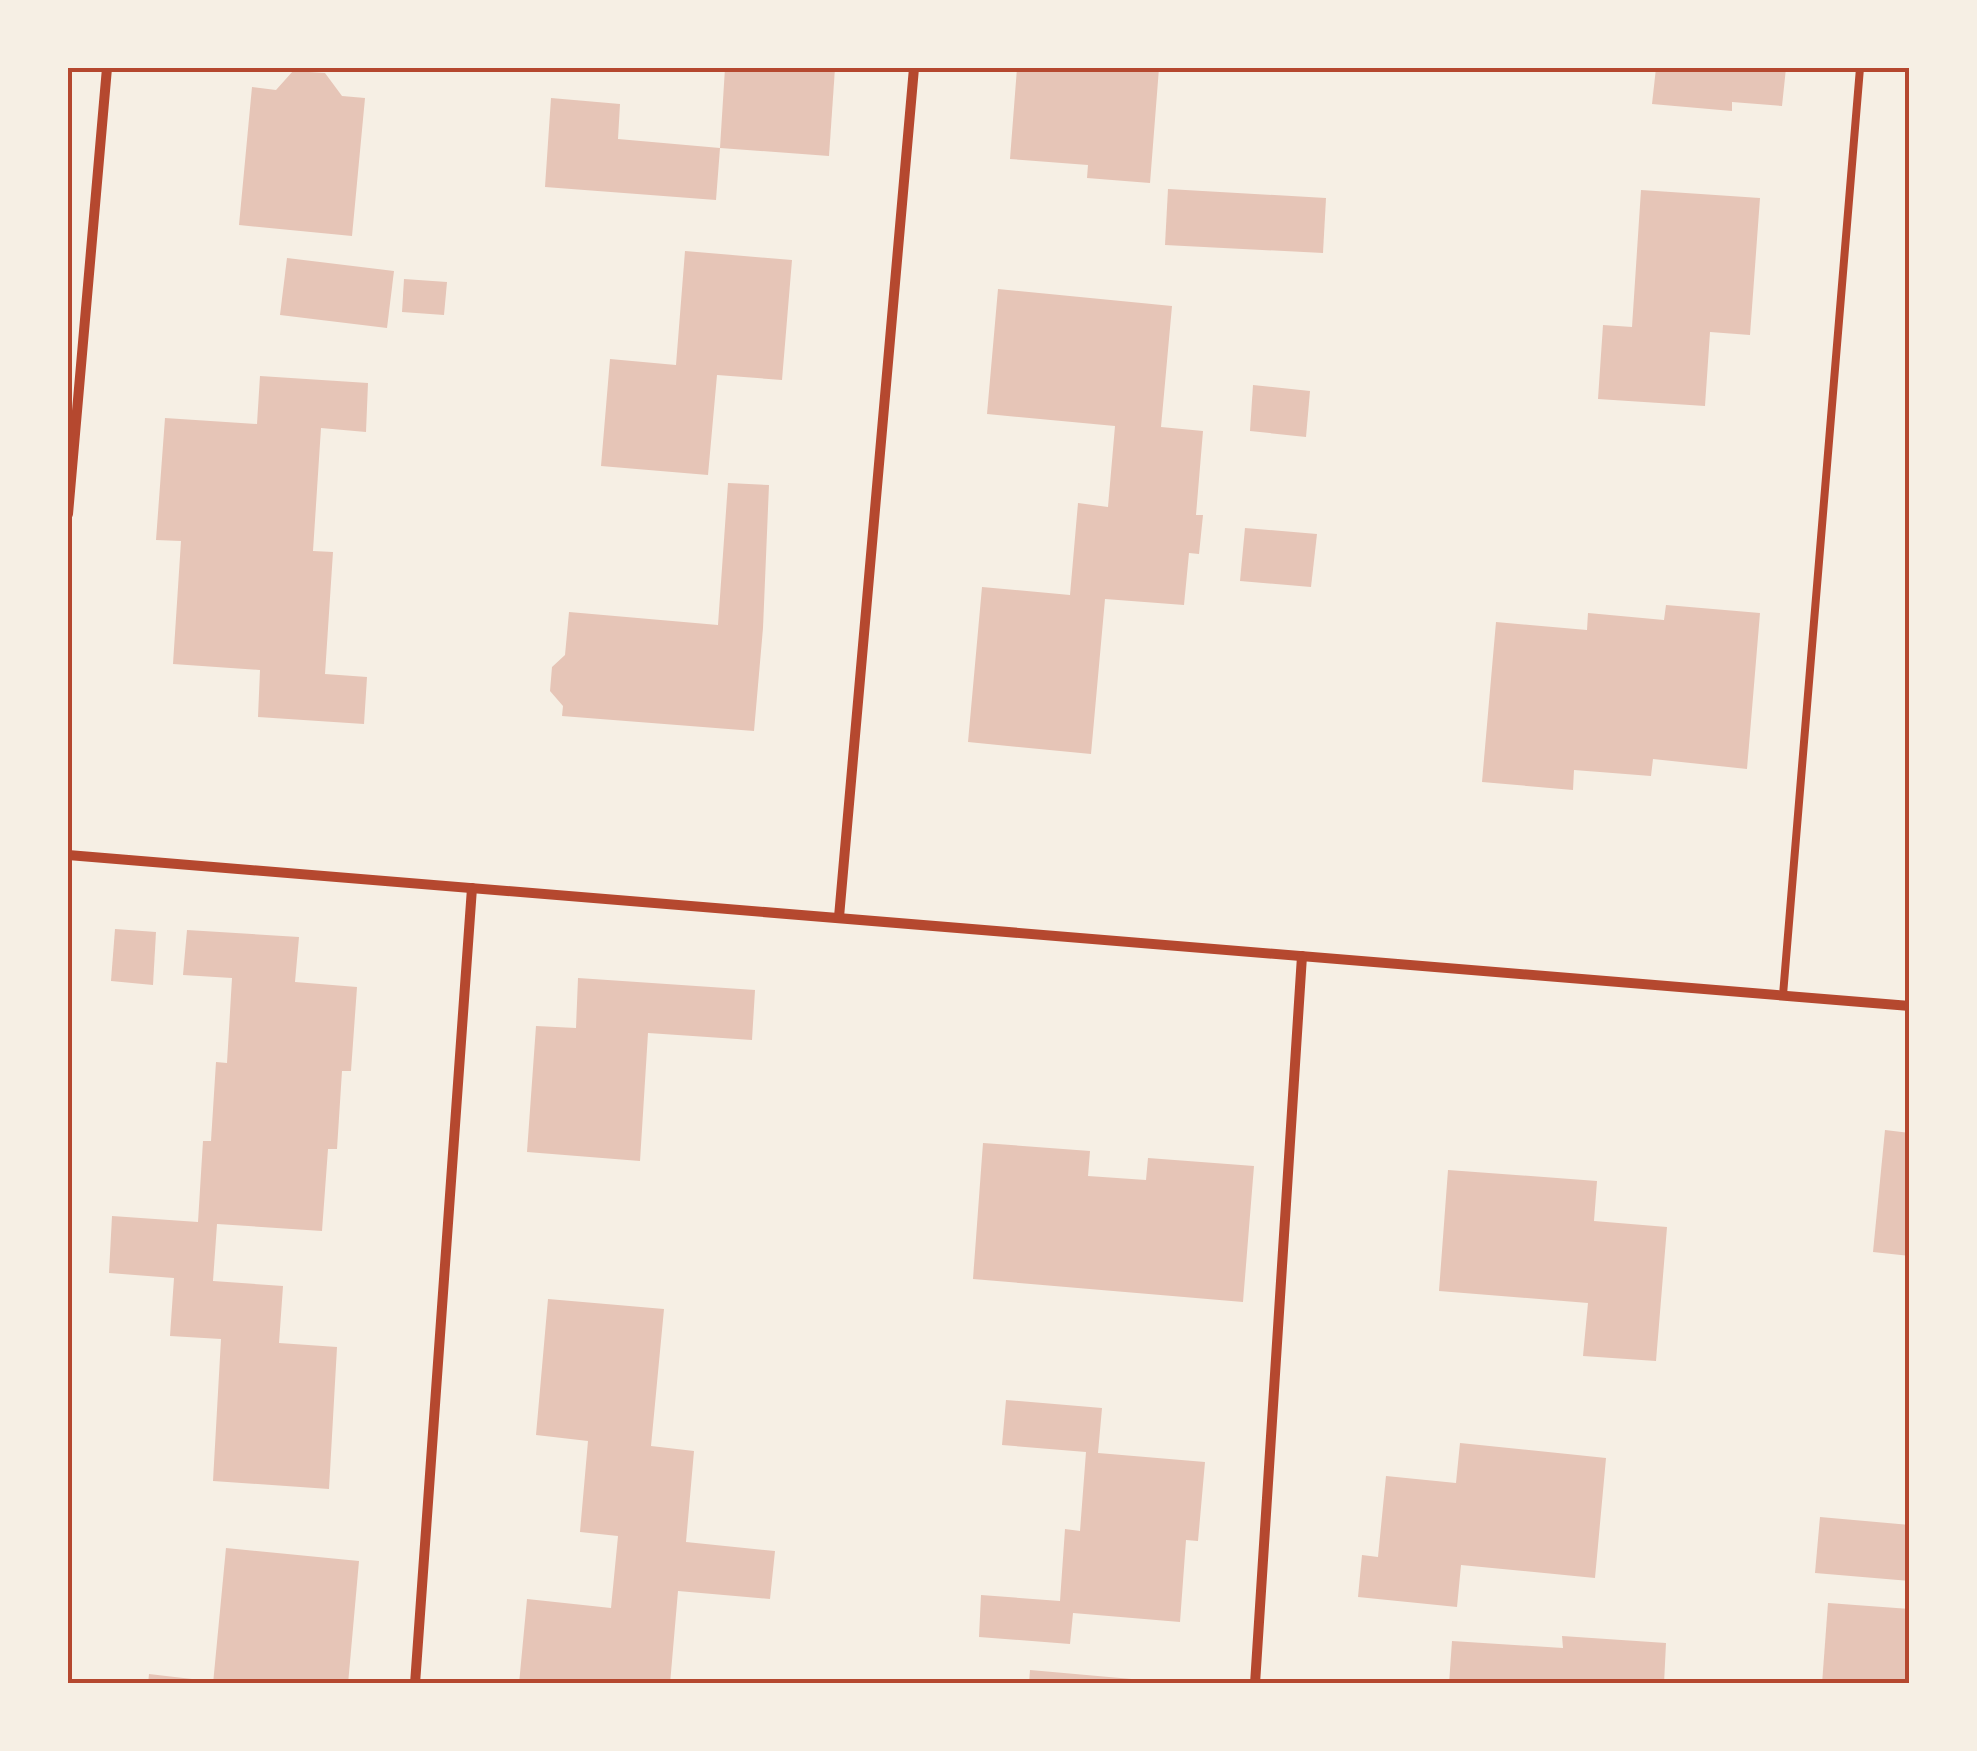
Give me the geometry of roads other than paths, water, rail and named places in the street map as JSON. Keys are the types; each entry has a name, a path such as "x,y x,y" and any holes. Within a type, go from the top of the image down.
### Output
{"street":[{"path":"68,514 106,68"},
{"path":"839,918 914,68"},
{"path":"68,856 1910,1006"},
{"path":"415,1684 472,888"},
{"path":"1256,1684 1302,956"}],"lane":[{"path":"1783,995 1860,68"}]}
